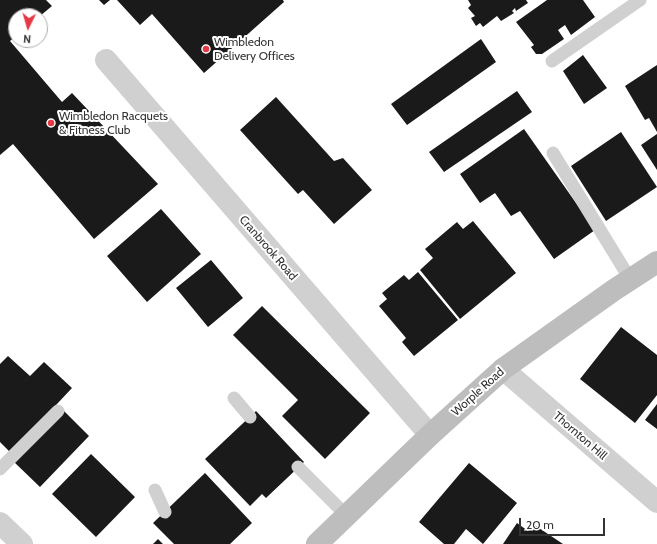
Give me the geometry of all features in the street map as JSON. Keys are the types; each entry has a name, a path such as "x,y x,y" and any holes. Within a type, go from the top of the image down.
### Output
{"main road":[{"name":"Worple Road","path":"317,544 430,435 503,369 630,279 657,262"}],"street":[{"name":"Cranbrook Road","path":"106,60 430,435"},
{"name":"Thornton Hill","path":"503,369 657,502"},
{"path":"0,523 22,544"}],"lane":[{"path":"552,62 640,0"},
{"path":"553,153 630,279"},
{"path":"234,398 250,417"},
{"path":"0,469 58,411"},
{"path":"298,467 347,516"},
{"path":"155,490 165,512"}],"building":[{"name":"Wimbledon Racquets & Fitness Club","path":"0,0 46,0 52,6 48,9 48,8 8,8 8,48 16,48 62,102 72,93 158,184 94,239 13,144 0,155"},
{"path":"99,0 110,0 104,5"},
{"name":"Wimbledon Delivery Offices","path":"117,0 283,0 284,2 204,73 152,14 140,25"},
{"path":"468,0 526,0 528,3 516,11 515,8 512,11 514,13 501,21 497,16 483,27 480,23 476,26 471,18 475,16 468,8 471,5"},
{"path":"547,0 583,0 595,17 571,35 565,25 558,30 564,39 542,54 536,54 531,47 534,45 516,22"},
{"path":"481,39 496,62 407,125 391,104"},
{"path":"583,55 607,88 584,104 563,71"},
{"path":"657,65 657,132 649,118 645,120 625,86"},
{"path":"517,91 532,112 444,172 429,152"},
{"path":"276,97 334,161 343,158 372,190 334,224 303,190 298,194 240,130"},
{"path":"524,129 595,230 554,259 520,211 511,216 495,193 480,203 460,174"},
{"path":"621,132 657,187 606,221 571,166"},
{"path":"657,134 657,170 641,145"},
{"path":"161,209 201,254 147,302 107,256"},
{"path":"473,221 516,273 460,319 420,270 433,258 425,249 457,222 463,229"},
{"path":"211,260 243,298 208,327 176,288"},
{"path":"418,272 458,320 414,356 402,342 406,338 379,306 387,299 382,293 404,275 409,280"},
{"path":"262,306 370,413 325,459 282,416 298,400 233,335"},
{"path":"621,327 657,355 657,395 635,423 580,379"},
{"path":"8,356 30,376 44,362 72,388 11,453 0,442 0,364"},
{"path":"657,404 657,429 645,420"},
{"path":"63,410 89,436 40,487 13,461"},
{"path":"256,411 304,462 266,498 262,494 250,506 205,459"},
{"path":"91,454 135,497 96,537 52,494"},
{"path":"469,463 517,503 483,544 466,529 454,544 444,544 419,522"},
{"path":"205,473 252,523 230,544 174,544 153,523"},
{"path":"517,523 528,531 533,524 563,544 503,544"},
{"path":"158,539 163,544 153,544"}],"place":[{"name":"Wimbledon Delivery Offices","path":"206,49"},
{"name":"Wimbledon Racquets & Fitness Club","path":"51,123"}]}
